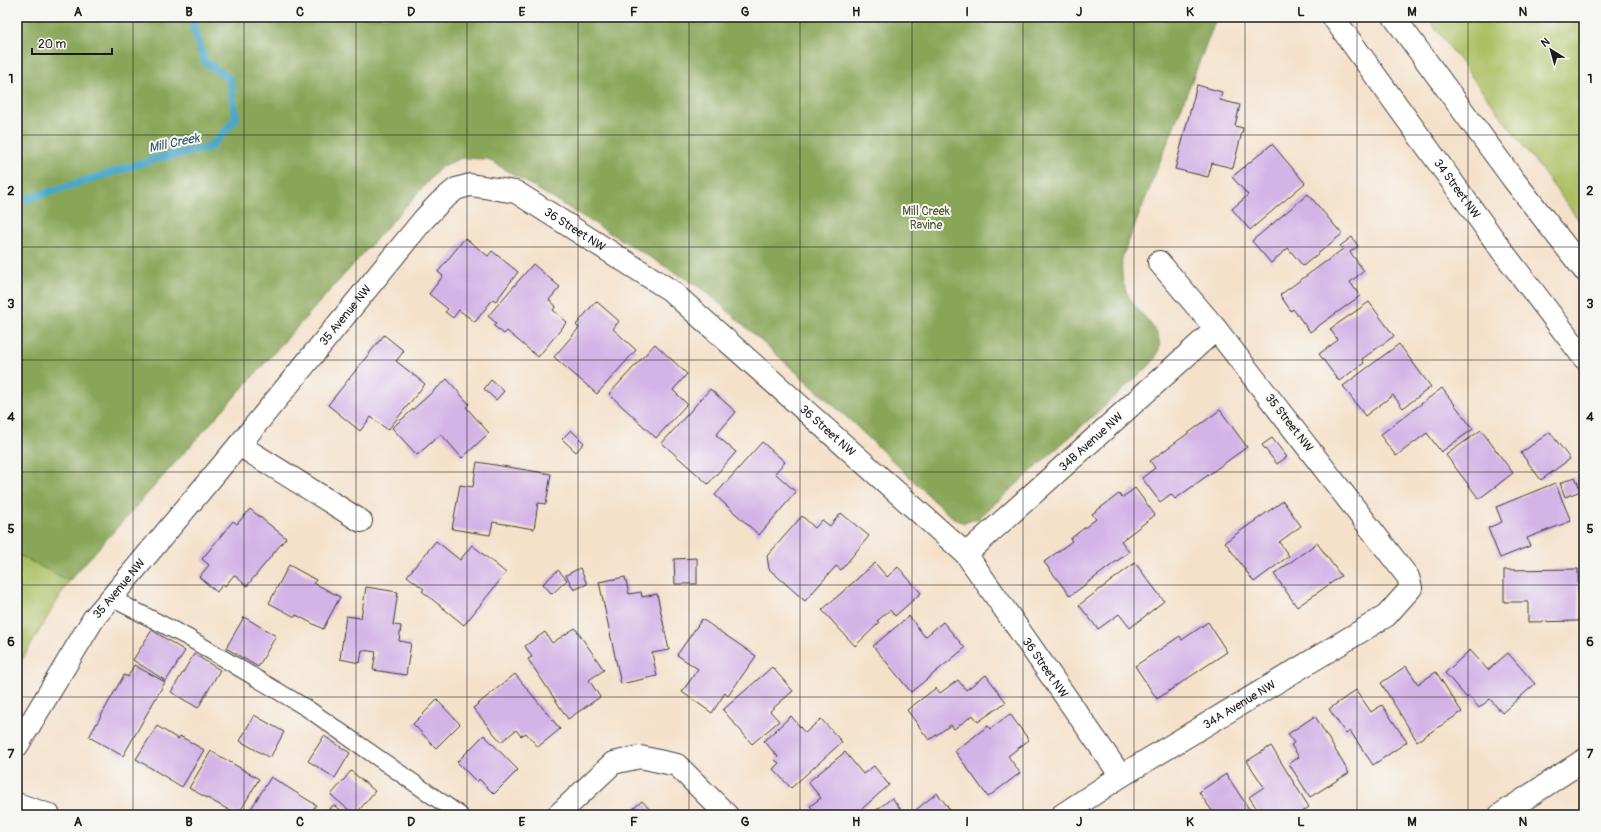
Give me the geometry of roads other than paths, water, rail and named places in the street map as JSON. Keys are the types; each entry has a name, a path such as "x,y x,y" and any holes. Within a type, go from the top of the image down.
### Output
{"street":[{"name":"34 Street NW","path":"1333,17 1503,252 1584,358"},
{"path":"1394,17 1514,179 1584,270"},
{"name":"36 Street NW","path":"456,189 470,185 516,192 670,290 966,554 1121,776"},
{"name":"35 Avenue NW","path":"17,746 94,618 424,220 456,189"},
{"name":"35 Street NW","path":"1159,262 1216,329 1408,577 1411,588"},
{"name":"34B Avenue NW","path":"966,554 1216,329"},
{"path":"239,445 361,521"},
{"name":"34A Avenue NW","path":"1062,815 1121,776 1386,616 1411,588"},
{"path":"558,815 613,763 640,757 677,765 727,815"},
{"path":"1500,815 1584,760"},
{"path":"17,804 49,815"}],"lane":[{"path":"111,598 187,637 308,709 460,815"}],"waterway":[{"name":"Mill Creek","path":"17,202 155,159 210,147 236,119 230,79 205,62 190,17"}],"park label":[{"name":"Mill Creek Ravine","path":"926,218"}]}
